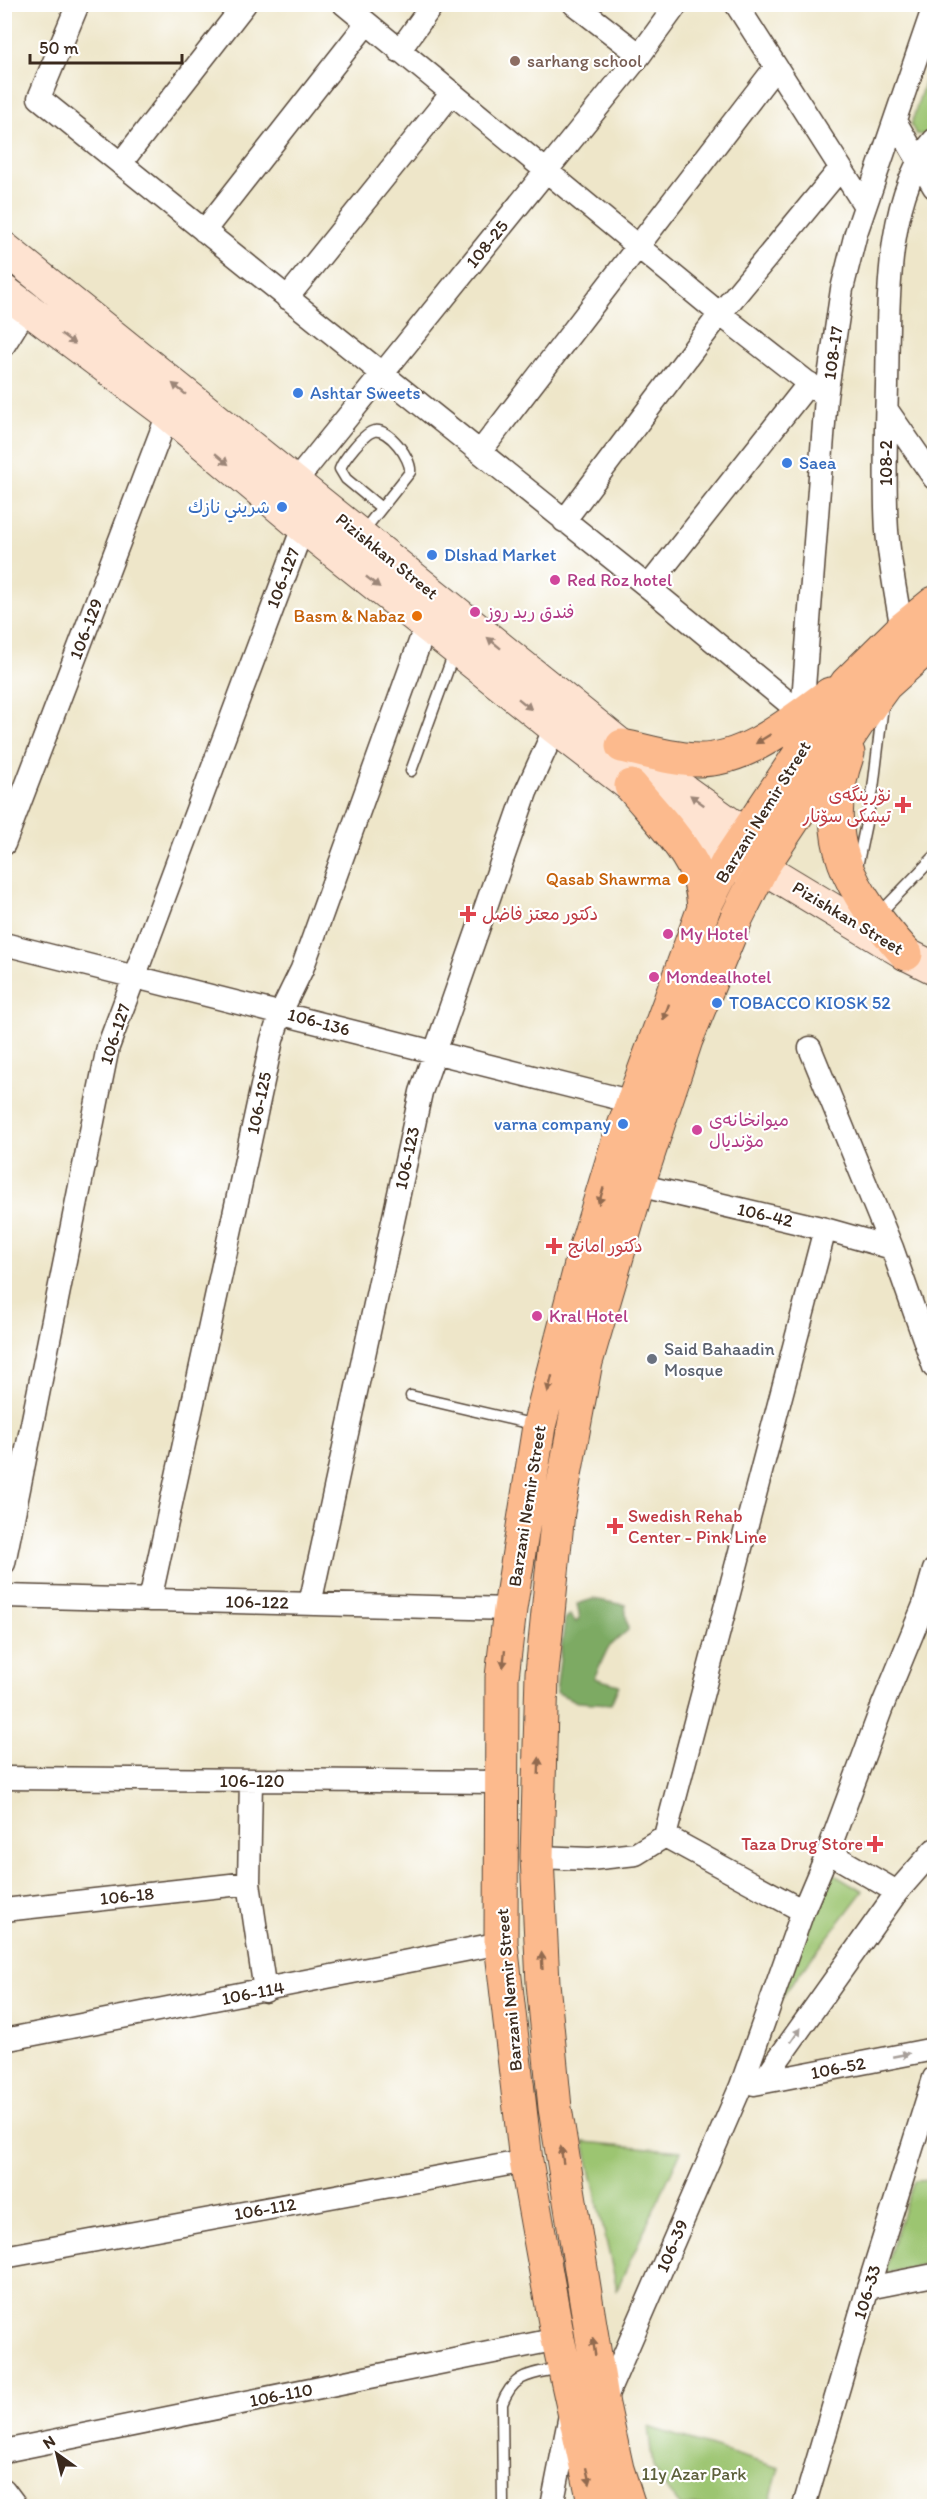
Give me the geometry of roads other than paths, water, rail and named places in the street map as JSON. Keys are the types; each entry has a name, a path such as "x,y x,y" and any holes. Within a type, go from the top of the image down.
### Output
{"main road":[{"name":"Pizishkan Street","path":"4,248 622,746 736,848"},
{"name":"Pizishkan Street","path":"16,300 168,414 303,527 631,786 736,848 754,846 762,867 920,961"},
{"name":"Barzani Nemir Street","path":"629,2506 617,2469 561,2354 526,2161 501,1943 502,1677 510,1609 539,1426 584,1253 617,1144 704,908 736,848 847,683 902,629 934,603"},
{"name":"Barzani Nemir Street","path":"595,2506 587,2405 543,1983 537,1857 542,1674 558,1512 586,1362 638,1185 686,1040 737,917 762,867 864,714 885,685 934,640"},
{"path":"622,746 689,759 724,757 749,747 847,683"},
{"path":"864,714 847,756 837,797 842,856 853,885 875,919 920,961"},
{"path":"631,786 696,870 702,887 704,908"},
{"path":"617,2469 643,2506"}],"street":[{"path":"78,4 39,98 648,587 802,714"},
{"path":"121,163 245,4"},
{"path":"344,4 720,314 826,397"},
{"path":"399,51 433,4"},
{"path":"574,4 640,55"},
{"name":"108-25","path":"295,482 640,55 677,4"},
{"path":"736,4 865,206"},
{"name":"108-17","path":"802,714 826,397 848,261 930,8"},
{"path":"204,231 367,23"},
{"path":"480,452 775,68"},
{"path":"287,298 452,93"},
{"path":"895,121 934,187"},
{"name":"108-2","path":"902,629 887,531 889,296 902,207 908,183 919,161 934,140"},
{"path":"564,521 720,314 840,169"},
{"path":"4,345 16,300"},
{"path":"648,587 809,383"},
{"path":"887,410 934,478"},
{"name":"106-129","path":"4,844 168,414"},
{"name":"106-127","path":"4,1563 104,1066 114,1028 303,527"},
{"name":"106-125","path":"150,1600 272,1040 281,1012 302,969 426,624"},
{"name":"106-123","path":"310,1604 421,1092 526,792 555,728"},
{"name":"106-136","path":"4,944 633,1102"},
{"path":"810,1048 931,1342 934,1367"},
{"name":"106-42","path":"638,1185 825,1229 892,1248"},
{"path":"537,1857 590,1859 636,1854 665,1836 825,1229"},
{"path":"751,2084 803,1911 924,1605 934,1570"},
{"name":"106-122","path":"4,1596 510,1609"},
{"name":"106-120","path":"4,1778 500,1782"},
{"path":"251,1781 249,1883 265,1991"},
{"path":"665,1836 803,1911"},
{"path":"751,2084 897,1892 934,1850"},
{"path":"828,1852 897,1892"},
{"name":"106-18","path":"4,1910 249,1883"},
{"name":"106-114","path":"4,2040 265,1991 501,1943"},
{"name":"106-52","path":"751,2084 934,2049"},
{"name":"106-33","path":"804,2506 868,2288 934,2078"},
{"name":"106-39","path":"552,2506 587,2405 751,2084"},
{"name":"106-112","path":"4,2257 526,2161"},
{"path":"868,2288 934,2275"},
{"name":"106-110","path":"4,2451 561,2354"},
{"path":"4,2490 16,2506"}],"lane":[{"path":"360,535 380,507 411,472 411,465 406,455 382,431 374,430 367,434 340,469 346,479 380,507"},
{"path":"411,771 456,649"},
{"path":"853,885 873,789 885,685"},
{"path":"875,919 934,857"},
{"path":"411,1396 539,1426"},
{"path":"503,2506 502,2404 515,2381 561,2354"}],"place":[{"name":"sarhang school","path":"515,61"},
{"name":"Ashtar Sweets","path":"298,393"},
{"name":"Saea","path":"787,463"},
{"name":"شريني نازك","path":"282,507"},
{"name":"Dlshad Market","path":"432,555"},
{"name":"Red Roz hotel","path":"555,580"},
{"name":"فندق ريد روز","path":"475,612"},
{"name":"Basm & Nabaz","path":"417,616"},
{"name":"نۆرینگەی تیشکی سۆنار","path":"903,805"},
{"name":"Qasab Shawrma","path":"683,879"},
{"name":"دكتور معتز فاضل","path":"468,914"},
{"name":"My Hotel","path":"668,934"},
{"name":"Mondealhotel","path":"654,977"},
{"name":"TOBACCO KIOSK 52","path":"717,1003"},
{"name":"varna company","path":"623,1124"},
{"name":"میوانخانەی مۆندیال","path":"697,1130"},
{"name":"دكتور امانج","path":"554,1246"},
{"name":"Kral Hotel","path":"537,1316"},
{"name":"Said Bahaadin Mosque","path":"652,1359"},
{"name":"Swedish Rehab Center - Pink Line","path":"615,1526"},
{"name":"Taza Drug Store","path":"875,1844"}],"park label":[{"name":"11y Azar Park","path":"694,2474"}]}
